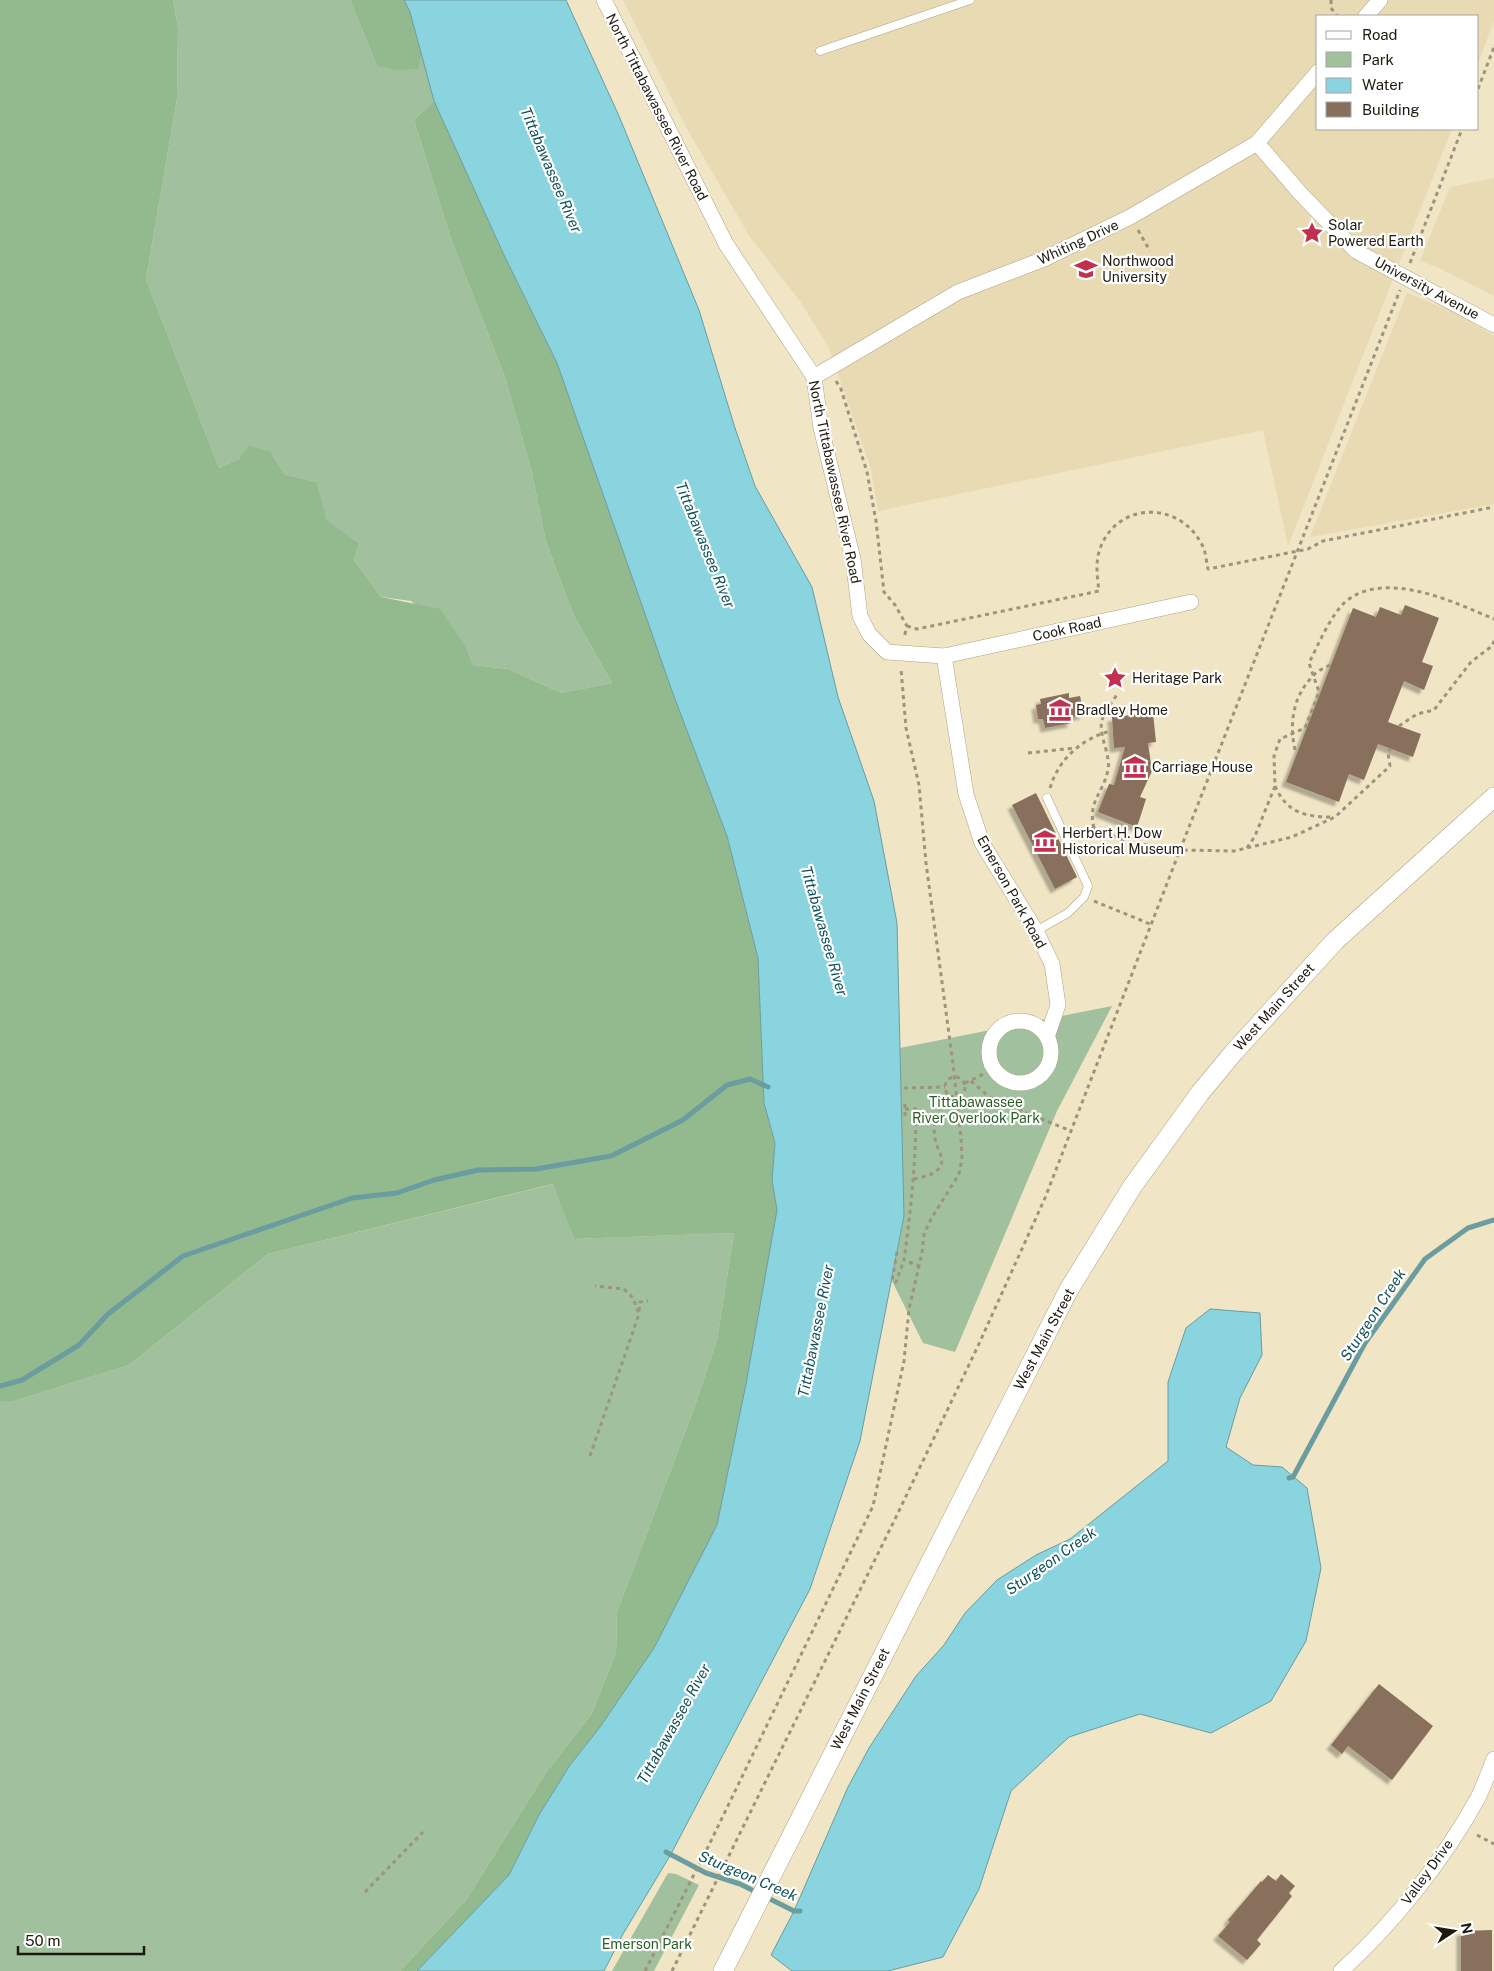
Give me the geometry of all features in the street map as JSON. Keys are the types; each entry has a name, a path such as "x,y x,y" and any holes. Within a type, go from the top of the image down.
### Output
{"street":[{"name":"North Tittabawassee River Road","path":"604,0 726,244 814,377 820,428 853,559 860,616 869,634 887,652 944,656"},
{"path":"1367,15 1380,0"},
{"name":"Whiting Drive","path":"814,377 958,292 1044,259 1130,217 1257,143 1316,74"},
{"name":"University Avenue","path":"1257,143 1300,193 1356,250 1405,278 1479,315 1494,325"},
{"name":"Cook Road","path":"944,656 1190,602"},
{"name":"Emerson Park Road","path":"944,656 966,794 982,843 1036,931 1052,964 1058,1005 1047,1037 1051,1054 1045,1070 1032,1081 1015,1083 1000,1076 994,1070"},
{"name":"West Main Street","path":"724,1971 1068,1292 1132,1187 1200,1093 1265,1016 1335,941 1494,798"},
{"path":"994,1070 990,1062 990,1042 995,1032 1003,1026 1012,1022 1032,1023 1041,1029 1047,1037"},
{"name":"Valley Drive","path":"1341,1971 1392,1920 1439,1858 1478,1797 1494,1759"}],"lane":[{"path":"820,51 970,0"},
{"path":"1036,931 1068,913 1084,897 1088,886 1047,798"}],"path":[{"path":"1331,0 1331,8 1336,15"},
{"path":"1479,86 1494,47"},
{"path":"672,1971 897,1515 978,1346 1045,1198 1150,924 1462,130"},
{"path":"1130,217 1150,251"},
{"path":"830,369 841,389 867,472 884,592 907,626 917,629 1099,591 1097,560 1100,547 1114,526 1135,514 1150,511 1167,513 1182,520 1194,530 1203,545 1208,569 1308,549 1323,541 1494,507"},
{"path":"1334,816 1313,817 1295,811 1280,798 1275,786 1274,756 1280,739 1305,728 1319,692 1309,663 1326,629 1344,603 1364,592 1382,588 1407,589 1452,602 1494,618"},
{"path":"645,1971 708,1847 873,1506 904,1361 909,1308 924,1234 931,1219 959,1174 962,1152 926,863 919,785 906,728 900,654 907,626"},
{"path":"1399,726 1417,714 1434,710 1471,662 1492,646 1494,641"},
{"path":"1295,750 1291,734 1292,712 1300,694 1313,675 1330,665"},
{"path":"1094,828 1091,816 1094,802 1108,768 1102,733 1102,720 1118,693"},
{"path":"1047,798 1052,782 1065,759 1094,735 1110,731"},
{"path":"1028,753 1076,748"},
{"path":"1065,837 1094,828 1128,842 1180,850 1234,851 1292,837 1334,816 1390,766 1388,753 1390,749"},
{"path":"1247,848 1255,836 1275,786"},
{"path":"1084,897 1150,924"},
{"path":"964,1082 971,1081 994,1070"},
{"path":"953,1077 960,1078 966,1086 964,1093 955,1098 948,1095 945,1086 947,1080 953,1077"},
{"path":"971,1081 992,1099 1071,1131"},
{"path":"904,1088 945,1086"},
{"path":"914,1179 937,1170 942,1164 942,1158 935,1137 935,1125 937,1111 948,1095"},
{"path":"904,1104 905,1118"},
{"path":"897,1252 892,1281 896,1282 904,1260 914,1179 916,1109 905,1110"},
{"path":"904,1260 919,1266"},
{"path":"595,1286 624,1289 633,1298 639,1314"},
{"path":"590,1456 639,1314 640,1302 648,1301"},
{"path":"365,1892 423,1832"},
{"path":"1477,1835 1494,1844"}],"shaded area":[{"name":"Northwood University","path":"623,0 1494,0 1494,21 1479,60 1479,15 1316,15 1316,130 1452,130 1288,546 1263,430 878,511 871,469 828,346 800,301 750,237 686,127"},
{"path":"1494,178 1494,296 1439,268 1420,261 1450,187"},
{"path":"1407,293 1451,311 1494,336 1494,504 1310,537"}],"green space":[{"path":"0,0 173,0 178,27 177,99 146,279 219,468 240,458 249,446 271,452 284,474 317,482 326,520 359,543 354,560 381,597 440,609 467,649 473,665 509,669 561,693 612,683 573,614 546,542 531,469 505,377 451,239 414,120 434,101 503,253 557,363 672,691 727,836 758,958 764,1103 775,1143 772,1180 777,1210 746,1384 717,1525 654,1648 600,1727 570,1765 539,1815 509,1875 417,1971 400,1971 466,1900 547,1771 591,1715 616,1653 617,1612 692,1414 717,1340 734,1233 574,1239 553,1184 268,1254 129,1365 14,1401 0,1401"},
{"path":"173,0 350,0 377,66 417,69 422,56 434,101 414,120 451,239 505,377 531,469 546,542 573,614 612,683 561,693 509,669 473,665 467,649 411,601 381,597 354,560 359,543 325,520 317,482 284,474 271,452 240,458 219,468 146,279 177,99 178,27"},
{"path":"350,0 404,0 410,11 422,56 418,69 398,70 377,66"},
{"name":"Tittabawassee River Overlook Park","path":"1112,1006 1057,1111 955,1352 923,1343 892,1281 904,1216 900,1048"},
{"path":"554,1184 574,1239 734,1233 717,1340 692,1414 617,1612 616,1653 591,1715 547,1771 466,1900 400,1971 0,1971 0,1401 14,1401 129,1365 268,1254"},
{"name":"Emerson Park","path":"668,1873 676,1874 699,1885 654,1971 612,1971"}],"water":[{"name":"Tittabawassee River","path":"404,0 566,0 619,116 699,310 755,486 812,587 838,697 874,801 897,923 904,1216 860,1441 810,1589 671,1854 623,1934 604,1971 417,1971 509,1875 539,1815 570,1765 600,1727 654,1648 717,1525 746,1384 777,1210 772,1180 775,1143 764,1103 758,958 727,836 672,691 557,363 503,253 434,101 410,12"},
{"path":"1210,1309 1260,1313 1262,1355 1240,1398 1226,1447 1253,1465 1282,1467 1307,1488 1321,1568 1306,1641 1271,1701 1211,1733 1140,1714 1069,1737 1011,1791 979,1889 943,1957 888,1971 792,1971 771,1955 794,1911 848,1787 869,1748 916,1676 944,1645 965,1613 997,1580 1036,1555 1070,1539 1168,1461 1168,1382 1186,1328"}],"building":[{"path":"1405,605 1439,618 1422,662 1433,666 1424,690 1404,681 1388,722 1421,734 1413,757 1378,744 1364,780 1349,774 1339,802 1286,782 1353,608 1376,617 1380,607 1401,615"},
{"name":"Bradley Home","path":"1069,693 1069,698 1080,696 1084,715 1071,717 1072,723 1045,728 1043,719 1038,719 1036,705 1041,704 1040,699"},
{"name":"Carriage House","path":"1153,713 1156,742 1148,743 1152,771 1140,797 1146,799 1137,827 1098,812 1109,784 1114,785 1125,747 1114,748 1112,717"},
{"name":"Herbert H. Dow Historical Museum","path":"1036,793 1077,877 1055,889 1012,805"},
{"path":"1379,1684 1433,1726 1392,1780 1348,1746 1342,1754 1331,1745"},
{"path":"1281,1874 1295,1886 1289,1893 1292,1896 1257,1940 1261,1944 1247,1960 1218,1936 1230,1922 1228,1920 1261,1881 1268,1875 1276,1881"},
{"path":"1492,1930 1492,1971 1461,1971 1461,1931"}],"waterway":[{"path":"0,1386 22,1380 79,1345 108,1314 183,1256 352,1198 397,1193 434,1180 478,1170 536,1169 611,1156 683,1120 727,1085 750,1079 768,1087"},
{"name":"Sturgeon Creek","path":"1289,1478 1293,1477 1365,1343 1425,1259 1468,1228 1494,1220"},
{"name":"Sturgeon Creek","path":"666,1852 706,1873 740,1884 794,1911 800,1911"}],"place":[{"name":"Solar Powered Earth","path":"1312,233"},
{"name":"Northwood University","path":"1086,269"},
{"name":"Heritage Park","path":"1115,678"},
{"name":"Bradley Home","path":"1060,710"},
{"name":"Carriage House","path":"1135,767"},
{"name":"Herbert H. Dow Historical Museum","path":"1045,841"}]}
